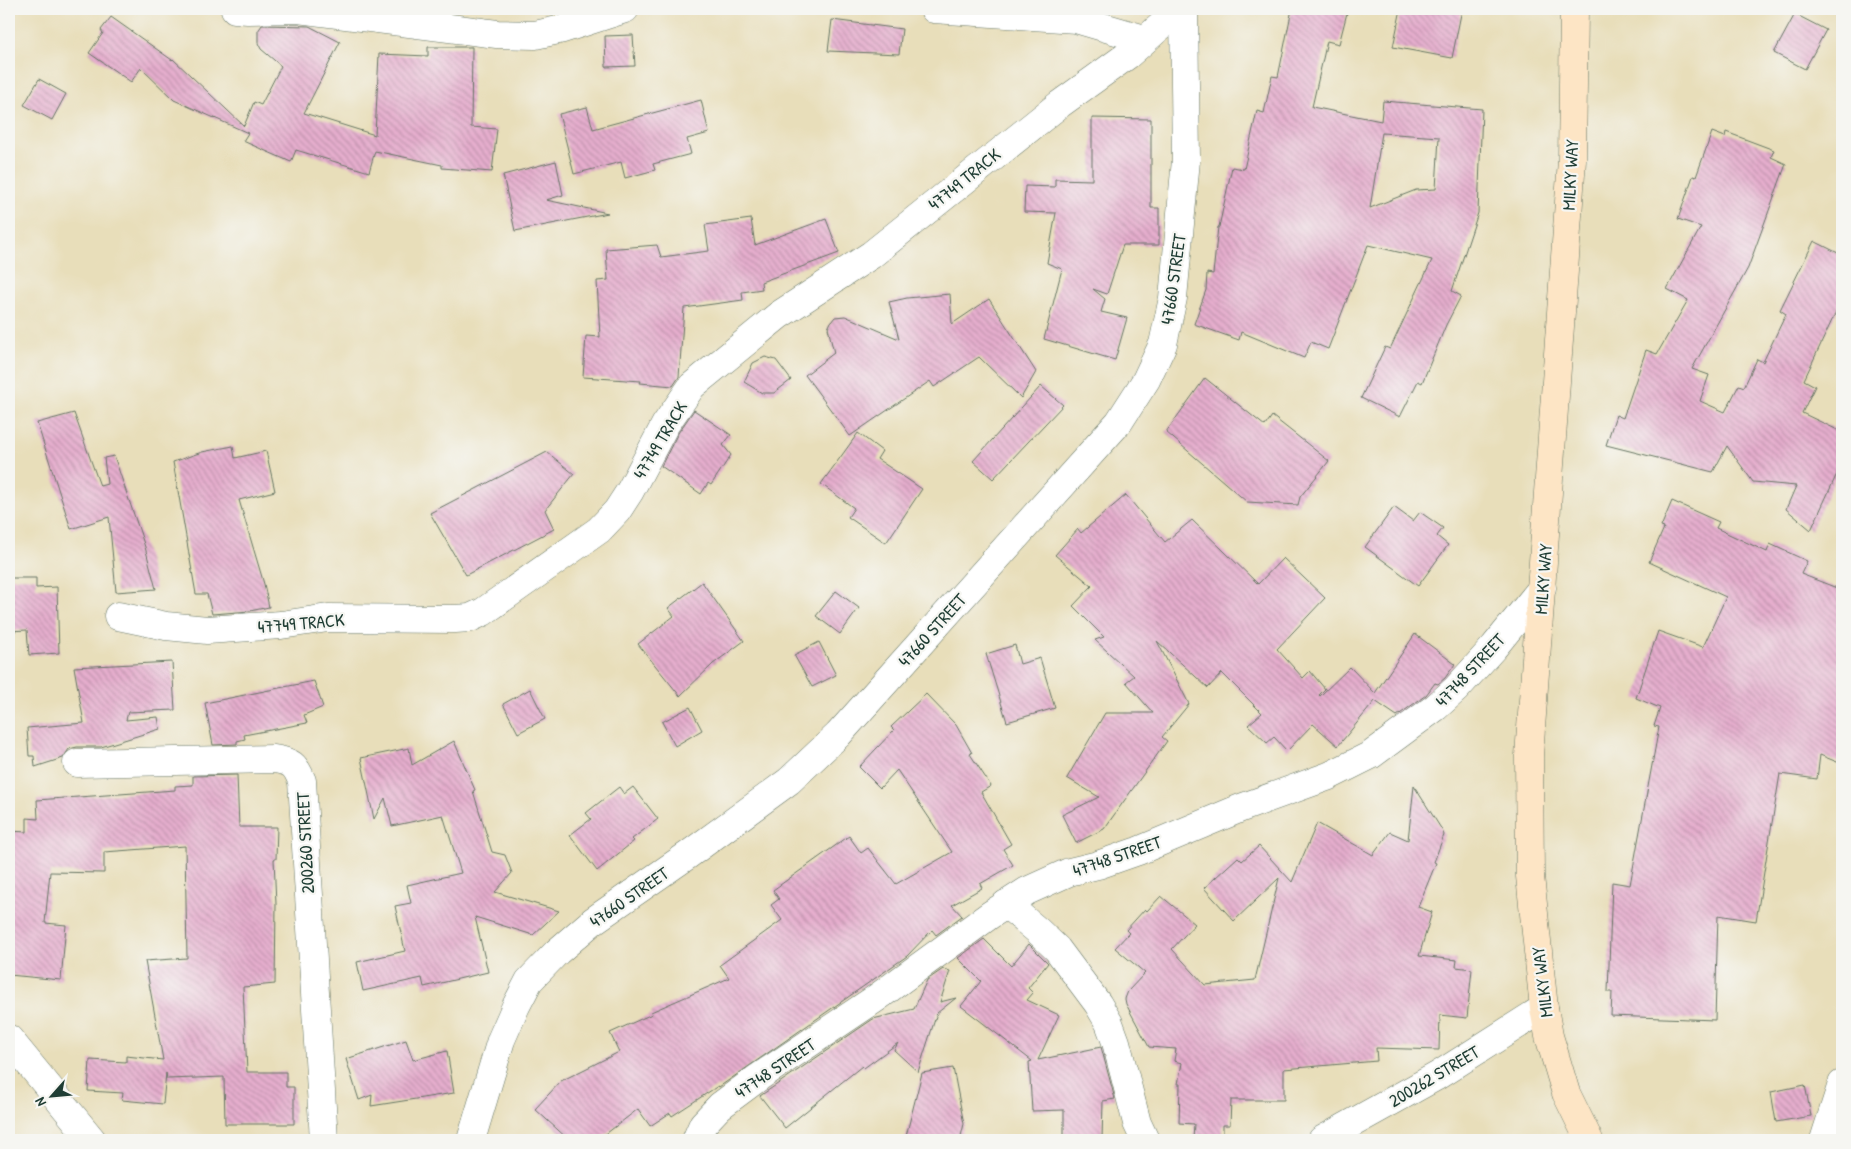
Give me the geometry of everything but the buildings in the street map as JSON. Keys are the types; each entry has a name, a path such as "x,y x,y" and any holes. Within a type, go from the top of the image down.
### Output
{"street":[{"path":"236,9 298,9 497,34 535,34 563,29 625,9"},
{"path":"934,9 1076,19 1144,39"},
{"name":"47749 TRACK","path":"118,616 166,626 206,630 281,625 328,618 455,619 470,618 483,612 567,554 605,524 617,511 630,491 665,425 692,386 779,315 870,255 1060,104 1128,55 1180,9"},
{"name":"47660 STREET","path":"471,1140 501,1040 529,981 557,952 593,921 688,855 789,781 838,735 1119,422 1146,380 1163,344 1173,298 1186,160 1184,9"},
{"name":"MILKY WAY","path":"1574,9 1572,160 1529,756 1530,876 1544,1008 1549,1036 1566,1093 1589,1140"},
{"name":"47748 STREET","path":"696,1140 709,1116 759,1077 875,999 1006,904 1048,880 1138,851 1242,808 1329,776 1371,755 1436,707 1456,689 1494,647 1542,588"},
{"name":"200260 STREET","path":"77,763 274,759 293,764 297,770 302,781 324,1140"},
{"path":"1006,904 1057,949 1098,1004 1109,1023 1116,1042 1137,1123 1144,1140"},
{"name":"200262 STREET","path":"1322,1140 1437,1076 1544,1008"},
{"path":"9,1039 92,1140"},
{"path":"1824,1140 1842,1084"}]}
